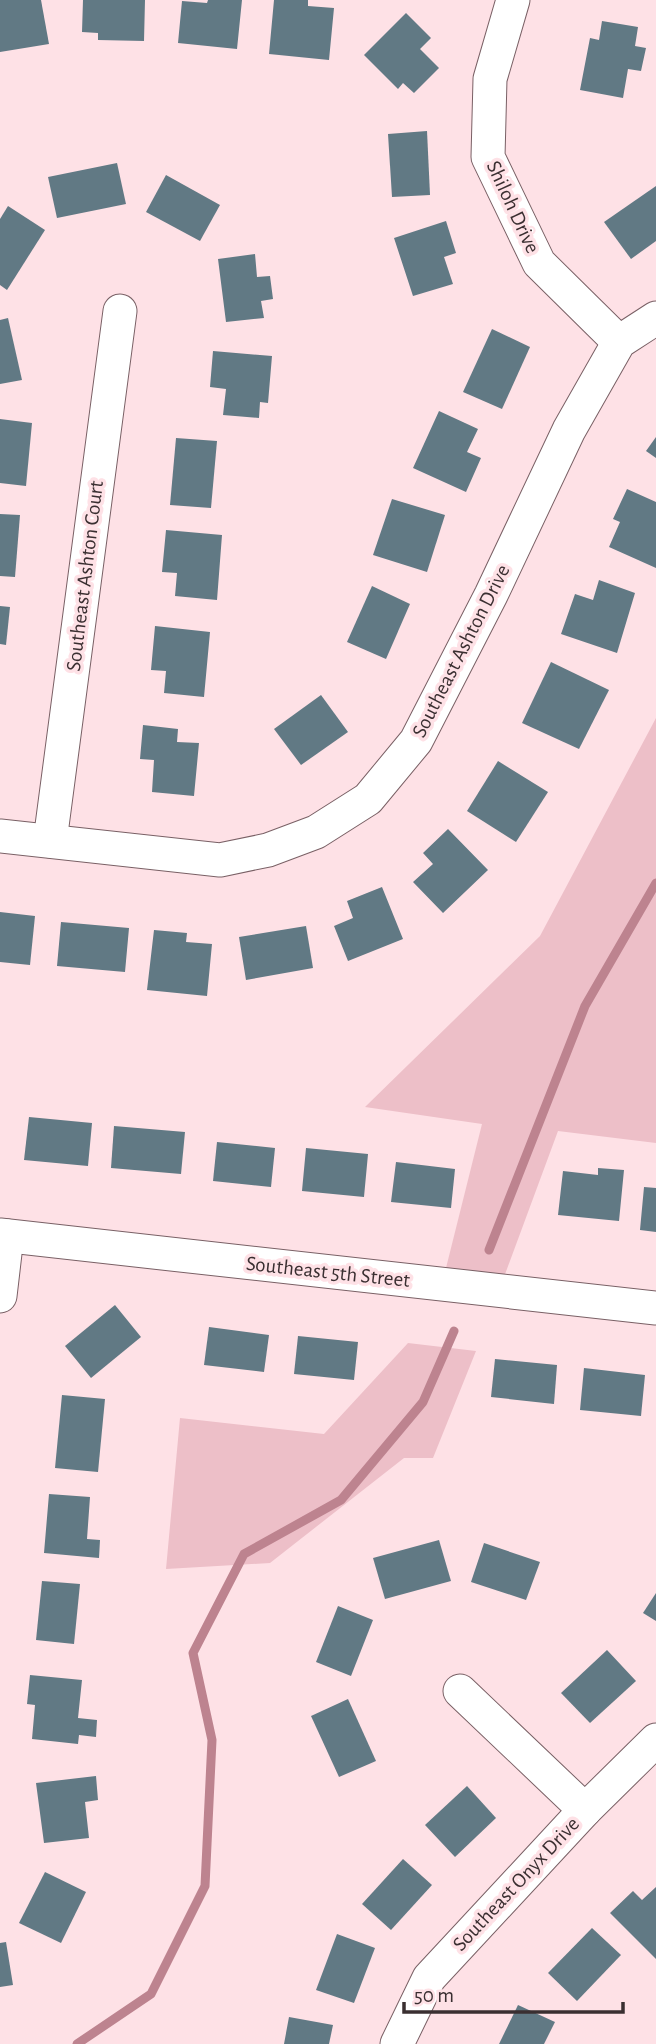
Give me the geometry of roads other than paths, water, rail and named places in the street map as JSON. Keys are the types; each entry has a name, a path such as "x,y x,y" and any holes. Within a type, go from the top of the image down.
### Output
{"street":[{"name":"Shiloh Drive","path":"513,0 490,79 488,157 539,263 619,342"},
{"name":"Southeast Ashton Court","path":"50,841 120,311"},
{"name":"Southeast Ashton Drive","path":"0,836 220,860 268,850 316,832 368,799 416,741 491,595 569,430 619,342 656,318"},
{"path":"0,1296 4,1235"},
{"name":"Southeast 5th Street","path":"4,1235 656,1308"},
{"path":"460,1691 585,1810"},
{"name":"Southeast Onyx Drive","path":"397,2044 429,1978 585,1810 656,1740"}],"waterway":[{"path":"489,1250 585,1006 656,883"},
{"path":"77,2044 151,1994 205,1886 212,1740 193,1653 244,1554 341,1500 423,1402 454,1331"}]}
